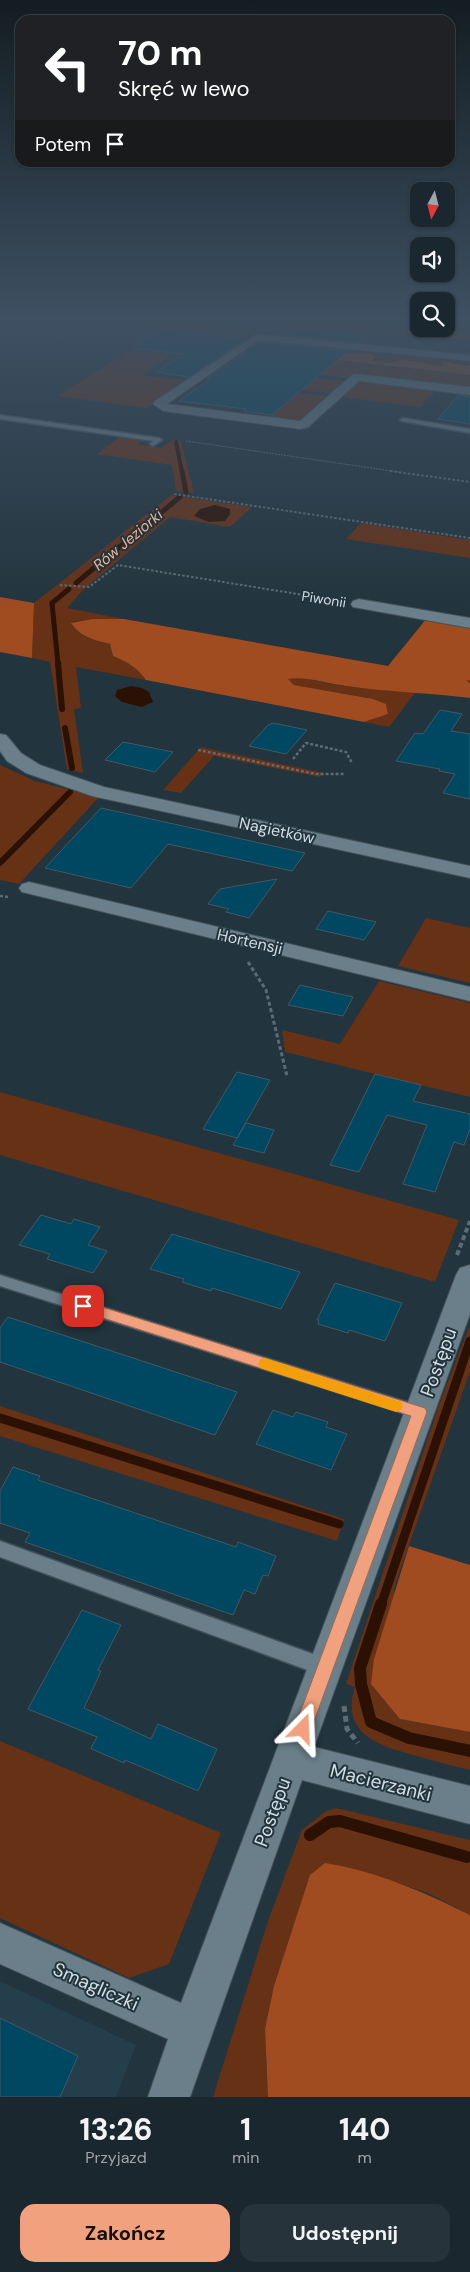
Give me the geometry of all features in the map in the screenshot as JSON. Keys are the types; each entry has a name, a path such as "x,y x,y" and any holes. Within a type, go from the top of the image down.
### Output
{"street":[{"path":"237,417 302,425 311,417"},
{"name":"Piwonii","path":"359,604 470,623"},
{"name":"Nagietków","path":"0,739 14,757 33,769 104,793 470,872"},
{"name":"Nagietków","path":"85,785 110,786 470,862"},
{"name":"Hortensji","path":"21,893 470,994"},
{"name":"Postępu","path":"169,2097 192,2029 324,1676 470,1275"},
{"name":"Macierzanki","path":"292,1759 470,1805"},
{"name":"Smagliczki","path":"0,1942 192,2029"}],"lane":[{"path":"0,418 159,440 154,444"},
{"path":"403,420 470,431"},
{"path":"0,1280 420,1412"},
{"path":"0,1550 324,1676"}],"path":[{"path":"186,441 470,482"},
{"path":"174,494 470,538"},
{"name":"Piwonii","path":"60,585 89,587 118,565 359,604"},
{"path":"293,759 306,743 346,752 352,763"},
{"path":"198,750 316,774 344,774"},
{"path":"0,896 21,893"},
{"path":"245,959 252,965 266,990 287,1076"},
{"path":"324,1676 344,1690 347,1729 361,1747"}],"shaded area":[{"path":"270,417 303,417 296,423 267,419"},
{"path":"320,417 305,430 225,419 305,428"},
{"path":"120,437 142,440 137,444 161,448 169,442 172,443 172,439 181,441 194,493 176,491 172,465 97,454"},
{"path":"171,495 252,507 230,527 170,517 83,590 67,608 124,619 92,619 72,622 83,635 93,640 110,644 113,656 131,665 146,680 76,667 81,708 74,709 83,773 67,769 50,662 32,658 34,603"},
{"path":"215,505 230,509 230,514 225,521 209,522 194,516 200,509"},
{"path":"361,523 470,540 470,558 346,539"},
{"path":"0,597 34,603 32,658 0,652"},
{"path":"427,618 470,626 470,681 466,680 470,683 470,698 361,688 295,678 288,679 294,685 373,699 386,704 388,714 364,722 146,680 131,665 113,656 110,644 88,637 79,632 71,623 92,619 124,619 388,666"},
{"path":"297,677 343,686 415,693 389,727 364,722 388,714 386,704 373,699 294,685 288,679"},
{"path":"131,686 142,688 149,692 153,702 142,707 122,702 115,696 117,690"},
{"path":"201,747 324,773 320,777 214,756 181,793 163,790"},
{"path":"0,765 35,781 99,797 19,884 0,880"},
{"path":"426,918 470,928 470,983 398,966"},
{"path":"379,981 470,1003 470,1097 285,1052 282,1030 340,1044"},
{"path":"0,1092 459,1220 435,1282 0,1155"},
{"path":"470,1325 470,1371 394,1588 400,1719 470,1732 470,1770 390,1748 366,1736 358,1727 353,1717 352,1703 355,1687 346,1684 439,1405"},
{"path":"0,1406 344,1519 337,1541 0,1436"},
{"path":"409,1546 470,1565 470,1732 400,1719 371,1684 374,1659"},
{"path":"0,1741 221,1833 169,1964 129,1978 0,1918"},
{"path":"336,1808 470,1840 470,1915 428,1893 348,1867 265,2029 268,2097 213,2097 268,1921 302,1830 326,1811"},
{"path":"325,1863 363,1871 399,1883 470,1915 470,2097 268,2097 265,2029 274,1986 310,1875"},
{"path":"0,1981 136,2045 116,2097 0,2097"}],"building":[{"path":"440,417 470,417 470,424 438,419"},
{"path":"440,710 462,714 451,731 470,734 470,799 443,793 455,774 439,771 440,769 396,761 415,733 423,734"},
{"path":"273,723 307,730 286,754 249,746 268,725"},
{"path":"123,742 173,752 155,772 105,760"},
{"path":"101,808 305,853 292,871 168,844 131,888 45,868"},
{"path":"277,879 249,918 226,912 229,909 208,904 220,889"},
{"path":"328,911 376,922 364,940 316,929"},
{"path":"300,985 353,997 343,1016 288,1005"},
{"path":"237,1072 270,1080 237,1138 203,1129"},
{"path":"375,1074 421,1085 413,1101 470,1114 470,1129 464,1145 454,1142 435,1192 403,1184 427,1125 387,1115 359,1172 330,1165"},
{"path":"246,1123 274,1130 264,1153 233,1145"},
{"path":"41,1215 71,1224 74,1219 100,1227 88,1245 107,1251 93,1273 47,1259 50,1254 19,1245"},
{"path":"172,1234 300,1272 281,1309 212,1288 211,1291 182,1282 184,1279 150,1269"},
{"path":"335,1283 402,1303 385,1341 349,1330 348,1333 318,1324 319,1320 317,1320"},
{"path":"8,1317 237,1392 215,1435 0,1362 0,1328"},
{"path":"273,1410 293,1417 296,1412 328,1422 326,1427 347,1434 331,1470 256,1444"},
{"path":"13,1467 40,1476 38,1480 209,1538 236,1547 238,1542 276,1556 268,1576 263,1575 255,1594 244,1590 233,1615 25,1542 30,1533 0,1523 0,1491"},
{"path":"82,1610 121,1625 98,1670 101,1671 84,1708 151,1739 158,1724 217,1749 198,1791 125,1760 124,1763 92,1749 97,1737 28,1709"},
{"path":"0,2018 78,2056 60,2097 0,2097"}],"waterway":[{"name":"Rów Jeziorki","path":"176,442 182,472"},
{"name":"Rów Jeziorki","path":"182,471 186,492"},
{"name":"Rów Jeziorki","path":"76,583 180,497"},
{"name":"Rów Jeziorki","path":"58,664 52,603 69,589"},
{"name":"Rów Jeziorki","path":"58,663 62,709"},
{"name":"Rów Jeziorki","path":"65,728 72,768"},
{"name":"Rów Jeziorki","path":"0,863 70,792"},
{"path":"381,1605 470,1341"},
{"path":"0,1418 339,1524"},
{"path":"381,1604 360,1668 361,1684 371,1722 409,1738 470,1751"},
{"path":"310,1835 329,1822 340,1821 467,1857"}],"slow traffic":[{"path":"265,1364 396,1406"}],"route":[{"path":"83,1306 397,1407 420,1412 303,1729"}]}
